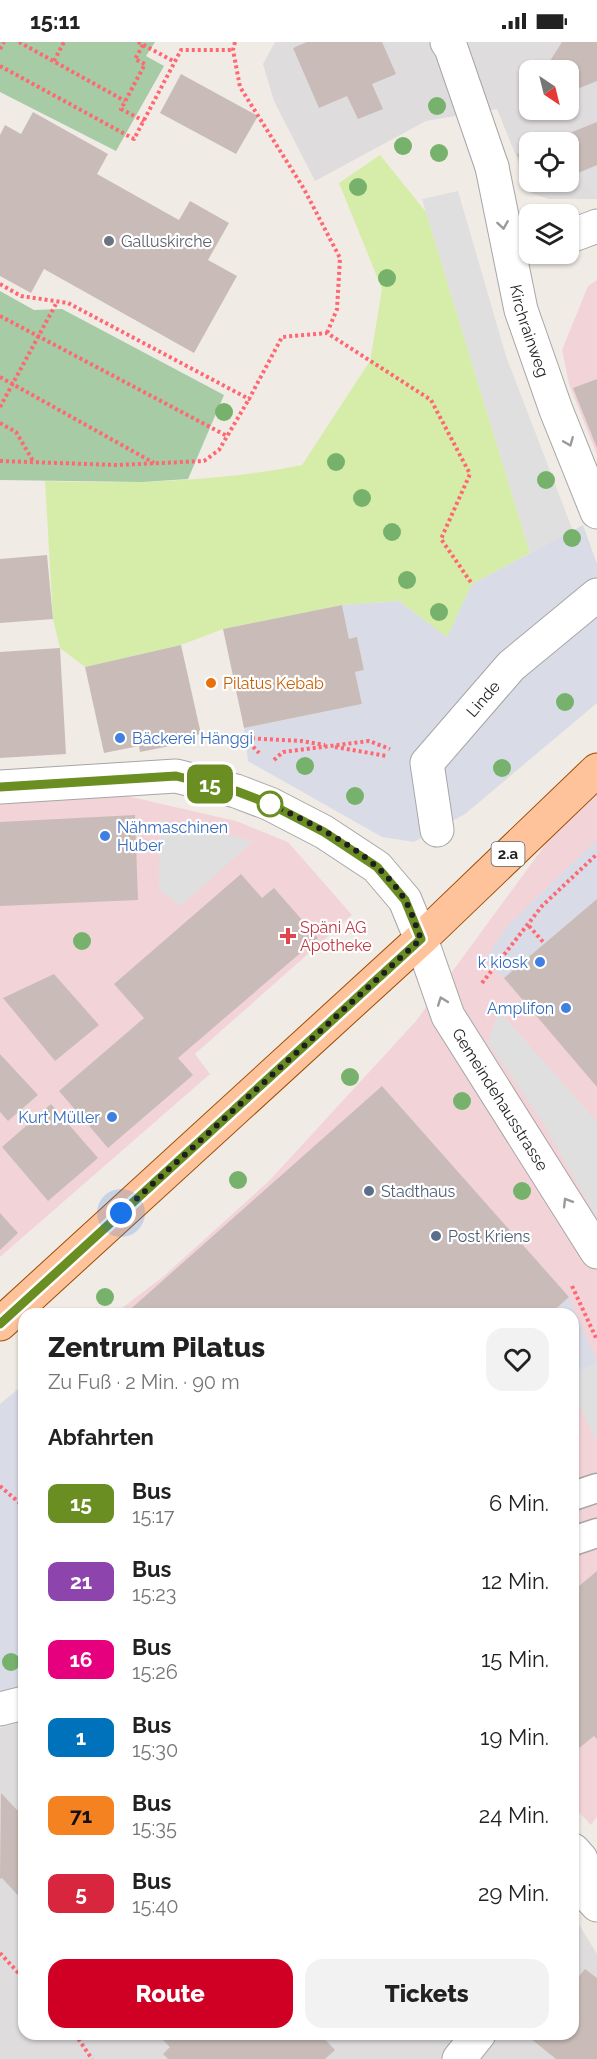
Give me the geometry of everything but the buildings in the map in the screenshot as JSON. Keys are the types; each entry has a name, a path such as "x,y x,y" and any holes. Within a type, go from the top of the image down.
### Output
{"main road":[{"name":"2.a","path":"0,1324 421,939 597,770"}],"street":[{"name":"Kirchrainweg","path":"447,42 492,167 519,255"},
{"path":"579,233 597,226"},
{"name":"Kirchrainweg","path":"519,264 521,310 548,387 597,512"},
{"name":"Linde","path":"427,763 511,666 597,596"},
{"path":"427,763 437,830"},
{"name":"Gemeindehausstrasse","path":"0,787 176,776 236,791 270,804 324,832 377,867 405,900 448,1016 597,1252"},
{"path":"0,1709 18,1704"},
{"path":"579,1857 588,1898"}],"lane":[{"path":"579,1494 597,1488"},
{"path":"579,1539 597,1533"}],"path":[{"path":"0,49 4,42"},
{"path":"19,42 125,101"},
{"path":"54,61 64,42"},
{"path":"235,42 233,50 240,87 304,189 340,258 337,309 327,333"},
{"path":"144,121 121,109 145,64 135,59 140,43 175,62"},
{"path":"0,66 134,139 182,50 233,50"},
{"path":"0,284 21,296 68,303 249,399"},
{"path":"0,407 57,302"},
{"path":"0,316 227,436"},
{"path":"0,461 117,465 204,461 219,450 282,337 327,333 430,400 470,474 441,539 472,584"},
{"path":"0,377 155,463"},
{"path":"0,423 16,432 33,461"},
{"path":"245,738 301,741 427,763"},
{"path":"236,791 283,752 369,741 427,763"},
{"path":"480,988 487,974 529,926 542,906 597,854"},
{"path":"529,926 544,943"},
{"path":"0,1486 18,1502"},
{"path":"0,1953 18,1972"},
{"path":"79,2040 92,2059"}],"shaded area":[{"path":"275,42 597,42 597,199 549,199 531,193 579,192 579,132 519,132 519,163 497,109 426,121 315,181 274,101 263,64"},
{"path":"597,166 597,198 579,176 579,173"},
{"path":"458,191 506,356 573,531 530,553 422,199"},
{"path":"597,280 597,455 569,384 562,350 588,286"},
{"path":"583,525 597,564 597,703 465,814 414,842 382,837 248,761 244,728 362,704 355,672 364,670 357,638 349,639 342,605 399,601 447,637 472,584"},
{"path":"597,774 597,1816 591,1825 579,1812 579,1308 122,1308 164,1276 269,1181 416,1021"},
{"path":"127,796 236,821 288,842 352,915 195,1054 210,1074 0,1257 0,802"},
{"path":"160,820 253,841 181,906 159,890"},
{"path":"597,840 597,899 504,978 484,961 508,925"},
{"path":"499,1011 597,1122 597,1218 542,1121 488,1042"},
{"path":"569,1297 574,1308 557,1308"},
{"path":"579,1320 597,1362 579,1371"},
{"path":"597,1362 597,1442 579,1405 579,1371"},
{"path":"18,1389 18,1696 0,1701 0,1404"},
{"path":"18,1723 18,2040 579,2040 579,1925 597,1954 597,2059 0,2059 0,1728"}],"green space":[{"path":"0,42 155,42 146,56 164,66 116,151 0,92"},
{"path":"380,155 426,212 530,553 472,584 447,638 399,601 342,605 223,629 181,645 85,667 60,648 53,619 45,481 174,481 270,471 302,465 370,361 382,289 339,183"},
{"path":"0,291 34,310 62,309 224,395 188,479 142,482 0,480"}],"bus line":[{"name":"15","path":"0,787 176,776 236,791 270,804 324,832 377,867 405,900 421,939 0,1324"}],"place":[{"name":"Galluskirche","path":"109,241"},
{"name":"Pilatus Kebab","path":"211,683"},
{"name":"Bäckerei Hänggi","path":"120,738"},
{"name":"Nähmaschinen Huber","path":"105,836"},
{"name":"Späni AG Apotheke","path":"288,936"},
{"name":"k kiosk","path":"540,962"},
{"name":"Amplifon","path":"566,1008"},
{"name":"Kurt Müller","path":"112,1117"},
{"name":"Stadthaus","path":"369,1191"},
{"name":"Post Kriens","path":"436,1236"}],"route":[{"path":"121,1213 421,939 405,900 377,867 324,832 270,804"}]}
